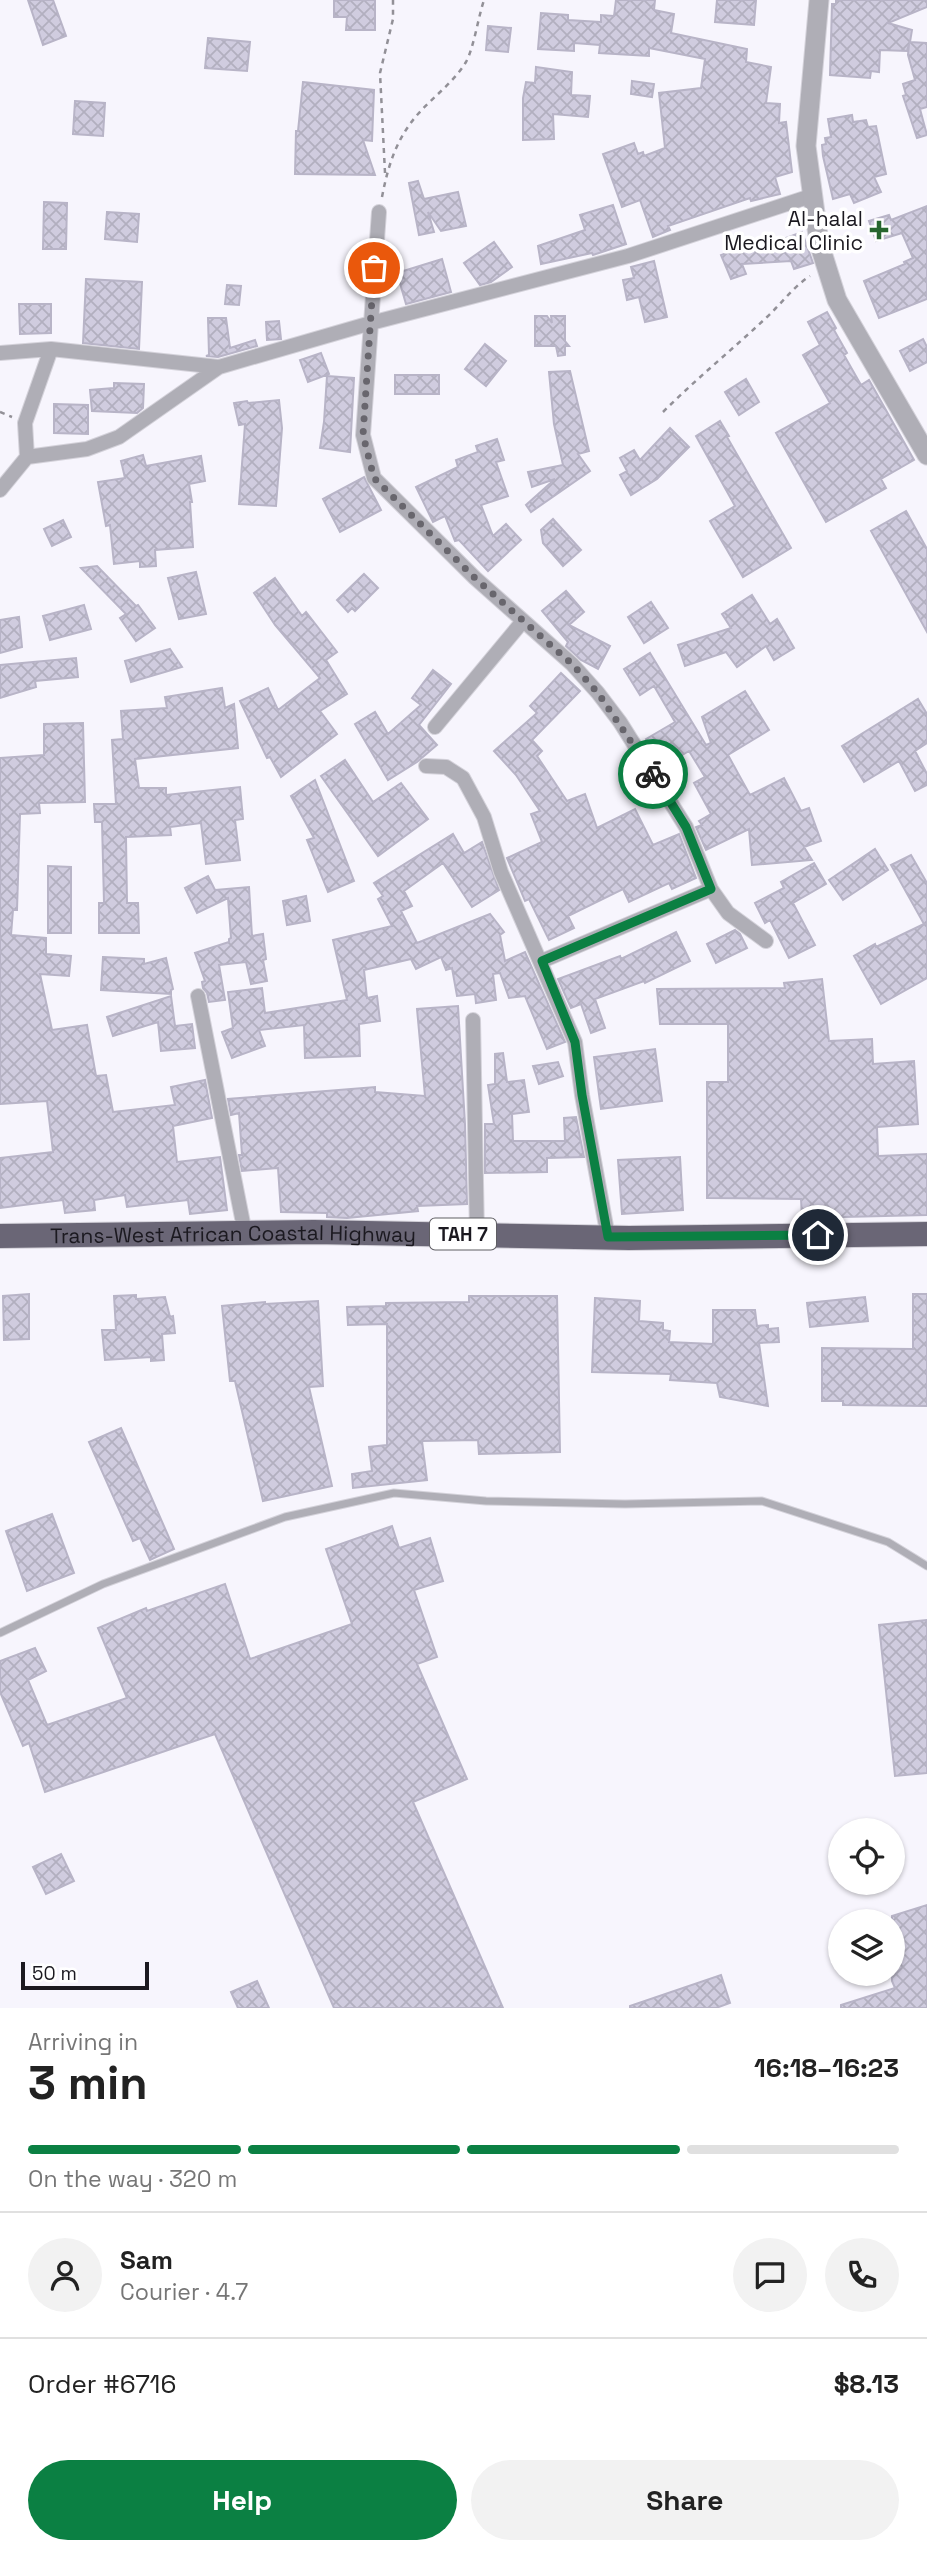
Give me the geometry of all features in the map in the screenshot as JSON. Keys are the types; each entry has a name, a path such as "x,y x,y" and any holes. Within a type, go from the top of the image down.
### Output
{"highway":[{"name":"Trans-West African Coastal Highway","path":"0,1236 245,1233 608,1237 927,1234"}],"street":[{"path":"819,0 806,146 811,196 825,267 837,300 927,455"},
{"path":"27,457 87,449 119,438 219,367 370,323 628,256 811,196"},
{"path":"379,212 363,435 374,478 523,621 572,664 598,693 620,722 686,827 711,889 728,913 766,941"},
{"path":"0,354 51,349 219,367"},
{"path":"0,490 27,457 25,423 51,349"},
{"path":"435,727 523,621"},
{"path":"426,766 446,767 463,778 484,817 501,872 575,1042 608,1237"},
{"path":"542,961 711,889"},
{"path":"198,996 245,1233"},
{"path":"473,1020 477,1235"}],"lane":[{"path":"0,1633 103,1584 285,1517 394,1493 486,1501 625,1504 762,1501 888,1542 927,1566"}],"path":[{"path":"385,177 380,73 393,19 393,0"},
{"path":"379,212 385,177 396,145 417,115 466,62 484,0"},
{"path":"663,412 770,315 799,284 825,267"}],"building":[{"path":"28,0 53,0 66,36 43,45"},
{"path":"334,0 375,0 375,30 346,30 347,17 334,17"},
{"path":"616,0 655,0 654,10 674,14 671,33 747,49 746,62 771,67 766,103 780,104 779,123 786,122 792,172 775,177 780,194 751,201 750,198 668,226 670,230 653,237 640,200 622,207 603,154 634,143 638,154 643,152 644,156 665,148 659,93 701,88 705,59 649,48 649,56 599,53 600,45 574,43 574,51 538,49 541,13 568,15 568,20 601,22 601,15 614,16"},
{"path":"717,0 756,0 754,25 715,22"},
{"path":"836,0 927,0 927,7 888,23 912,30 910,42 927,43 927,107 920,109 927,135 917,138 903,96 906,95 903,84 915,80 908,55 909,44 907,51 880,50 879,72 871,71 870,78 830,75 832,4 836,4"},
{"path":"488,26 511,28 508,52 486,50"},
{"path":"208,38 250,42 247,71 205,68"},
{"path":"536,67 572,72 571,95 590,96 588,117 553,114 554,139 523,140 523,98 526,82 535,83"},
{"path":"632,81 654,84 652,97 631,94"},
{"path":"303,82 374,90 372,141 363,140 375,175 295,174 296,131"},
{"path":"75,101 105,103 103,136 73,134"},
{"path":"852,115 853,122 866,120 868,127 876,126 886,174 874,177 881,192 854,203 850,194 833,199 822,145 826,144 825,138 831,137 828,119"},
{"path":"418,181 424,199 458,192 466,226 441,231 428,212 434,232 419,235 409,183"},
{"path":"44,202 67,203 66,249 43,249"},
{"path":"613,205 626,244 593,255 592,253 541,264 538,246 585,230 580,215"},
{"path":"927,206 927,299 879,318 864,281 913,258 902,233 876,241 869,221 889,215 891,220"},
{"path":"107,212 139,214 137,242 105,239"},
{"path":"802,232 813,263 794,269 791,261 742,264 746,274 731,279 721,255 735,250 786,246 783,239"},
{"path":"494,242 512,267 491,282 480,285 464,263"},
{"path":"442,259 451,292 406,304 397,273"},
{"path":"654,261 667,317 645,322 639,297 627,300 623,280 634,278 631,267"},
{"path":"86,279 142,282 139,349 83,343"},
{"path":"227,285 241,286 239,305 225,304"},
{"path":"19,304 51,304 51,333 20,334"},
{"path":"827,312 847,353 844,355 861,385 869,380 914,460 881,479 886,488 826,522 776,433 830,403 803,355 820,345 808,322"},
{"path":"535,316 547,316 552,323 551,316 565,316 565,341 569,346 565,346 565,355 558,356 556,346 535,346"},
{"path":"208,318 226,318 230,348 255,340 257,346 218,357 206,356 209,355"},
{"path":"279,321 281,339 267,340 266,322"},
{"path":"923,339 927,347 927,362 910,371 900,351"},
{"path":"485,344 506,361 486,386 465,369"},
{"path":"321,353 329,374 308,382 300,360"},
{"path":"570,371 589,451 578,454 590,471 531,512 526,505 555,479 532,487 528,472 563,465 554,424 549,372"},
{"path":"395,375 439,375 439,394 395,394"},
{"path":"327,376 354,378 350,452 320,448"},
{"path":"746,379 759,402 739,415 725,392"},
{"path":"114,383 144,384 143,408 137,413 92,411 90,390 114,388"},
{"path":"279,400 282,428 276,506 239,504 245,424 239,425 234,403"},
{"path":"54,404 88,405 88,434 54,433"},
{"path":"720,421 791,548 743,577 710,521 735,506 696,436"},
{"path":"670,428 689,447 657,479 631,495 620,475 627,471 620,458 634,450 640,460"},
{"path":"497,439 504,460 496,462 508,496 481,505 493,536 506,524 521,540 488,571 459,540 455,541 445,516 433,522 416,487 458,467 456,460 478,452 476,446"},
{"path":"143,455 146,466 201,456 205,481 189,484 193,547 155,550 156,566 140,567 140,561 114,564 110,525 106,526 98,482 125,478 121,461"},
{"path":"364,477 381,510 340,532 323,499"},
{"path":"906,511 927,549 927,632 871,531"},
{"path":"553,519 581,550 563,566 543,543 541,530"},
{"path":"63,520 71,537 52,546 44,529"},
{"path":"97,566 136,606 138,605 155,628 136,641 120,618 126,614 81,568"},
{"path":"196,572 206,614 179,619 168,578"},
{"path":"364,574 378,588 355,611 352,608 348,612 337,600"},
{"path":"275,578 302,616 306,612 337,652 326,660 347,694 320,711 337,734 281,777 270,757 267,758 240,701 268,688 278,710 320,678 275,625 254,593"},
{"path":"566,591 584,612 569,625 610,646 598,669 581,660 566,646 568,642 542,611"},
{"path":"752,595 770,624 777,619 794,648 774,660 766,646 737,667 726,652 685,666 678,645 731,628 722,614"},
{"path":"651,602 668,628 644,643 628,617"},
{"path":"84,605 91,629 50,640 43,616"},
{"path":"19,617 22,647 0,653 0,620"},
{"path":"170,649 182,667 131,682 125,661"},
{"path":"650,653 706,745 711,743 702,717 745,691 769,730 728,755 750,795 784,778 801,811 809,808 821,841 804,847 812,860 752,865 749,829 706,850 696,827 702,825 699,821 711,814 694,783 705,777 689,751 662,767 646,739 675,722 654,686 640,695 624,669"},
{"path":"76,658 78,677 35,681 36,687 0,698 0,665"},
{"path":"433,670 451,684 419,725 437,745 417,762 388,780 355,724 375,712 388,734 421,705 412,698"},
{"path":"561,673 580,691 532,740 542,751 537,756 567,801 585,794 597,828 635,809 653,845 679,834 696,878 672,889 669,883 629,902 623,889 568,916 574,928 549,940 529,899 525,901 507,858 542,842 531,814 540,811 516,775 494,751 537,713 530,706"},
{"path":"222,688 225,708 234,704 238,748 135,759 139,788 166,788 166,795 240,787 243,819 235,820 240,860 206,864 201,823 170,827 171,835 126,837 127,903 138,903 139,933 99,933 99,903 104,903 102,822 95,822 94,804 116,804 112,740 123,739 121,711 167,708 165,697"},
{"path":"918,699 927,714 927,743 915,751 927,774 927,785 915,791 899,761 864,782 842,746"},
{"path":"83,723 85,802 39,803 40,813 20,814 17,910 13,910 11,935 46,938 46,954 71,956 69,976 40,974 52,1030 87,1025 96,1076 106,1075 113,1112 175,1105 171,1087 205,1080 212,1118 173,1126 177,1162 220,1157 227,1210 190,1214 188,1200 127,1207 125,1195 94,1200 95,1210 65,1213 63,1200 0,1208 0,1158 53,1152 47,1101 0,1104 0,758 44,755 44,724"},
{"path":"345,760 373,802 401,783 428,819 378,856 321,776"},
{"path":"638,769 653,792 637,801 624,777"},
{"path":"315,780 354,881 328,892 307,840 314,838 291,796"},
{"path":"453,834 464,853 482,842 499,890 472,907 443,863 404,891 412,906 401,911 417,943 490,914 504,932 500,935 505,961 525,952 565,1042 547,1049 525,996 509,998 500,973 493,974 496,1000 476,1003 475,994 457,996 452,968 446,970 441,957 416,969 411,959 364,970 367,998 377,996 380,1021 359,1024 360,1056 305,1058 304,1025 259,1030 265,1046 232,1058 222,1032 233,1028 228,992 262,988 265,1013 347,1000 333,940 392,926 378,899 383,896 374,883"},
{"path":"875,849 888,870 843,900 829,880"},
{"path":"911,855 927,883 927,978 881,1004 854,956 875,944 876,947 924,924 891,865"},
{"path":"814,863 826,884 793,903 815,945 789,958 770,920 765,923 755,903 784,888 781,882"},
{"path":"48,866 71,867 71,933 48,933"},
{"path":"208,876 215,890 249,887 252,936 263,934 266,959 263,960 267,981 251,984 246,962 219,965 225,1000 209,1002 195,953 229,942 228,898 197,913 185,888"},
{"path":"306,896 310,921 287,925 283,901"},
{"path":"735,930 747,948 716,963 707,944"},
{"path":"676,932 690,961 645,983 644,981 595,999 605,1028 591,1033 581,1004 571,1008 558,979 620,956 621,959"},
{"path":"103,957 144,959 144,964 166,958 173,989 171,994 101,990"},
{"path":"822,979 829,1041 872,1039 873,1064 914,1061 918,1124 877,1127 878,1156 927,1154 927,1215 802,1218 801,1199 707,1198 707,1082 728,1082 728,1024 660,1024 657,989 785,988 784,983"},
{"path":"171,996 175,1026 192,1024 195,1048 161,1051 158,1022 113,1036 107,1017"},
{"path":"458,1006 467,1204 417,1206 418,1211 347,1218 327,1217 327,1213 281,1212 278,1168 242,1171 239,1155 242,1155 239,1113 231,1115 228,1099 375,1087 375,1092 425,1096 417,1009"},
{"path":"655,1049 662,1101 601,1109 594,1057"},
{"path":"503,1053 507,1082 524,1080 529,1112 512,1114 513,1141 565,1141 564,1118 576,1117 584,1157 547,1158 547,1172 485,1173 485,1124 494,1124 488,1085 495,1084 495,1054"},
{"path":"558,1062 563,1076 539,1084 533,1066"},
{"path":"680,1157 683,1210 622,1214 618,1160"},
{"path":"29,1294 29,1339 4,1340 3,1296"},
{"path":"913,1294 927,1294 927,1406 843,1405 843,1401 822,1401 822,1348 913,1349"},
{"path":"136,1295 136,1299 165,1297 170,1317 173,1316 175,1333 162,1334 164,1360 151,1361 151,1357 105,1360 102,1330 116,1330 114,1296"},
{"path":"469,1296 557,1296 560,1452 479,1454 478,1440 422,1441 427,1480 353,1488 352,1474 372,1471 369,1447 387,1445 387,1324 348,1325 347,1307 386,1306 386,1303 469,1302"},
{"path":"865,1297 868,1321 810,1327 807,1303"},
{"path":"595,1298 640,1301 639,1321 663,1323 663,1330 670,1331 669,1342 713,1344 713,1310 755,1310 757,1326 778,1328 779,1342 759,1343 768,1406 720,1397 717,1383 670,1380 671,1374 592,1372"},
{"path":"318,1301 323,1386 309,1387 332,1486 263,1501 235,1381 230,1381 222,1306"},
{"path":"121,1428 174,1549 150,1560 140,1538 133,1541 89,1442"},
{"path":"52,1514 74,1573 27,1591 6,1531"},
{"path":"392,1526 399,1548 430,1538 443,1581 414,1590 437,1657 417,1664 467,1779 413,1802 503,2008 334,2008 215,1734 45,1792 29,1743 23,1746 0,1692 0,1661 35,1648 46,1671 28,1680 47,1725 127,1698 98,1628 146,1608 147,1611 225,1584 250,1659 352,1624 326,1549"},
{"path":"927,1620 927,1773 895,1776 879,1625"},
{"path":"61,1854 74,1881 46,1894 33,1867"},
{"path":"927,1905 927,2008 841,2008 841,2005 895,1988 894,1986 905,1986 905,1912"},
{"path":"721,1975 730,2003 716,2008 630,2008 630,2006"},
{"path":"257,1981 269,2008 238,2008 231,1992"}],"way so far":[{"path":"374,268 363,435 374,478 475,578 572,664 620,722 653,774"}],"place":[{"name":"Al-halal Medical Clinic","path":"879,230"}],"route":[{"path":"653,774 686,827 711,889 542,961 575,1042 608,1237 818,1235"}]}
